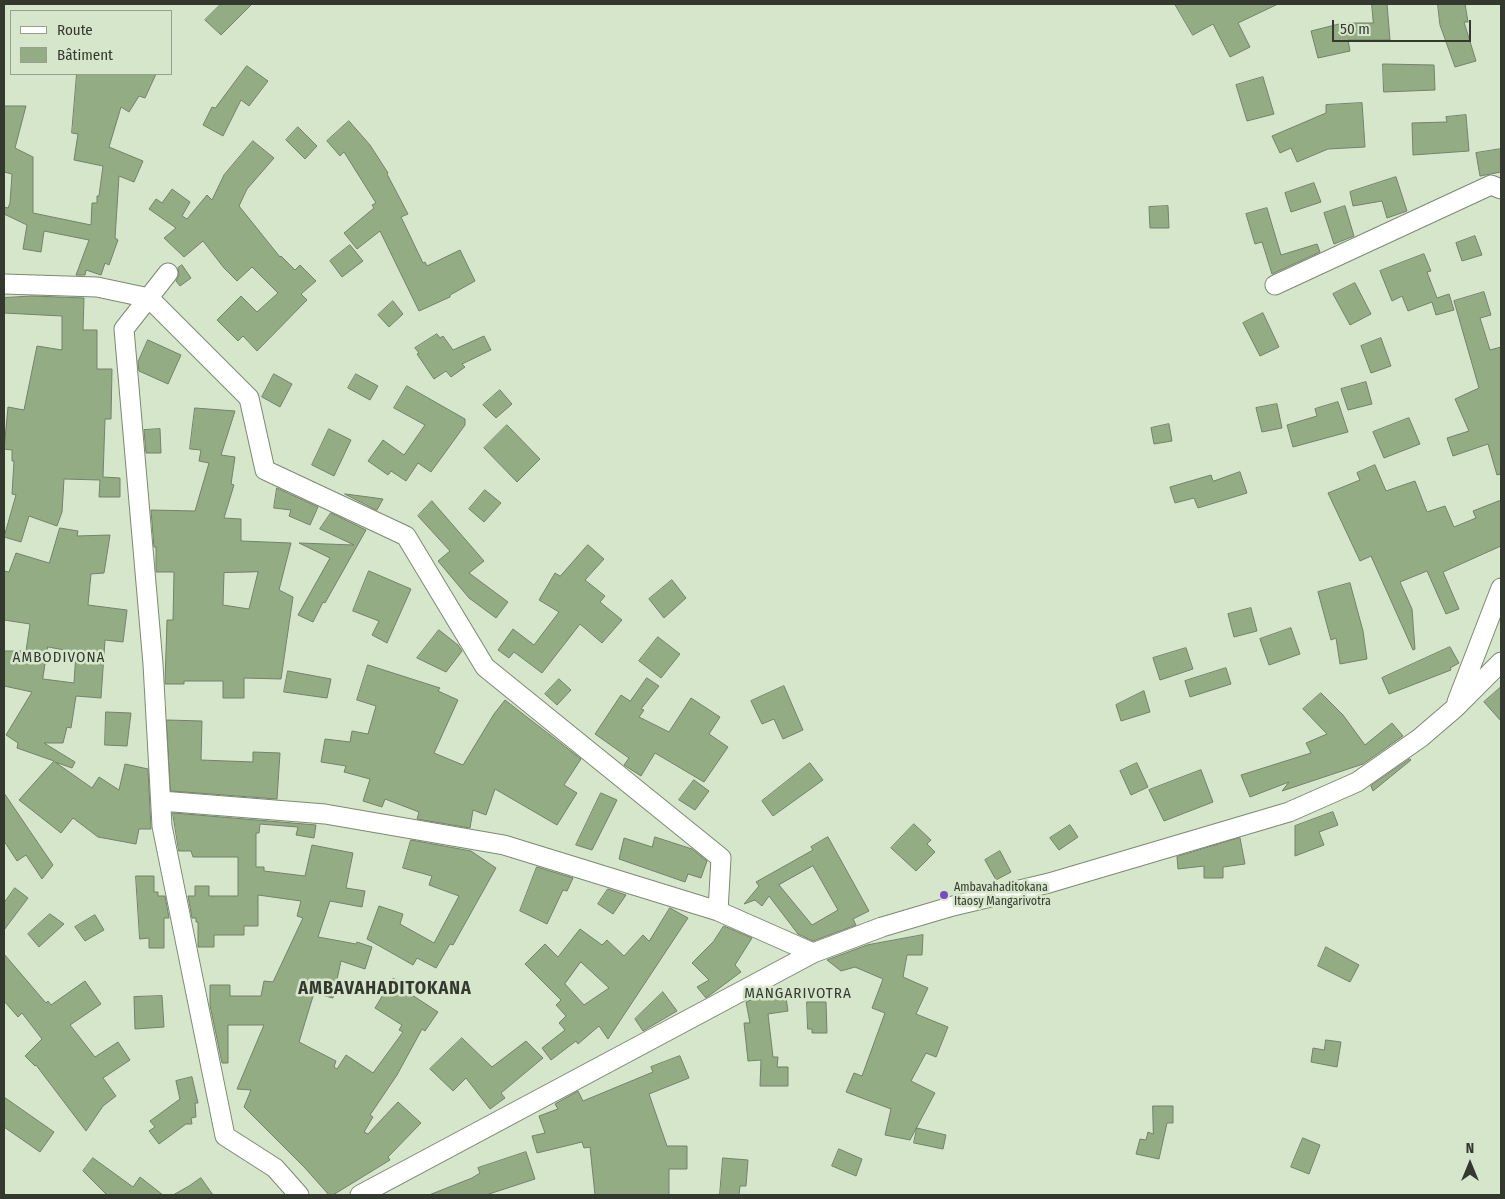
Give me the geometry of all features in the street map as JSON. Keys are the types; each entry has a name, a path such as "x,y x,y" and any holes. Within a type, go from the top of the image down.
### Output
{"street":[{"path":"1275,285 1491,185 1501,188"},
{"path":"168,273 124,329 153,664 162,826 225,1136 275,1168 299,1195"},
{"path":"4,284 97,287 150,298 249,398 265,470 406,536 485,667 721,858 718,911"},
{"path":"1455,708 1501,588"},
{"path":"360,1195 813,953 882,927 944,909 1049,883 1289,812 1358,782 1420,738 1455,708 1501,662"},
{"path":"161,801 324,814 504,846 718,911 813,953"}],"building":[{"path":"221,4 252,4 221,35 205,20"},
{"path":"1175,4 1278,4 1238,23 1250,47 1230,57 1213,24 1193,35"},
{"path":"1372,4 1387,4 1390,40 1348,40 1350,51 1318,58 1311,31 1343,23 1373,23"},
{"path":"1438,4 1465,4 1468,22 1464,22 1476,61 1455,67 1440,25"},
{"path":"1383,64 1434,65 1435,90 1384,92"},
{"path":"247,66 268,81 249,106 241,100 223,136 203,125 212,107 215,108"},
{"path":"77,75 156,75 145,98 139,96 129,112 121,107 109,147 143,161 134,182 119,176 115,238 118,240 109,265 105,263 101,275 86,270 85,275 76,275 89,240 44,231 41,252 23,249 27,225 4,214 4,207 8,208 10,203 12,174 4,172 4,106 26,106 15,148 33,157 33,213 91,225 92,203 97,203 103,166 74,160 78,134 72,133"},
{"path":"1263,77 1274,114 1247,121 1236,85"},
{"path":"1362,103 1365,147 1328,149 1297,162 1291,148 1280,153 1272,136 1326,113 1326,105"},
{"path":"1466,115 1469,151 1413,155 1412,123 1447,122 1446,117"},
{"path":"349,121 370,145 388,173 408,214 401,217 423,263 425,262 427,266 460,250 475,281 450,295 450,297 419,311 380,231 357,249 344,233 374,208 372,205 376,203 344,152 340,156 327,141"},
{"path":"298,127 317,146 305,159 286,140"},
{"path":"253,141 274,158 247,189 239,206 280,257 295,270 300,265 316,281 301,294 307,300 257,351 243,336 238,341 217,320 241,296 257,312 278,293 252,267 237,281 203,241 184,257 164,238 176,228 149,209 156,199 162,203 172,189 190,202 182,216 187,219 207,195 212,200 224,175"},
{"path":"1501,149 1501,172 1480,176 1476,153"},
{"path":"1396,177 1407,211 1387,218 1382,201 1353,206 1350,192"},
{"path":"1314,183 1321,202 1291,212 1285,193"},
{"path":"1168,206 1169,228 1150,228 1149,207"},
{"path":"1345,206 1354,236 1334,244 1324,213"},
{"path":"1267,208 1281,255 1317,244 1320,252 1272,274 1262,242 1255,244 1246,214"},
{"path":"1475,236 1482,255 1462,261 1456,243"},
{"path":"350,245 363,261 342,277 330,261"},
{"path":"1424,254 1431,271 1427,272 1437,298 1449,294 1454,310 1436,315 1432,302 1408,311 1402,296 1392,301 1380,271"},
{"path":"182,265 191,278 180,286 176,281 179,275 178,268"},
{"path":"1355,283 1371,314 1350,325 1333,294"},
{"path":"1484,292 1491,315 1480,318 1490,350 1501,347 1501,474 1497,475 1488,444 1453,456 1447,438 1469,431 1455,399 1479,388 1454,301"},
{"path":"32,296 84,298 83,330 97,330 97,369 112,369 111,419 105,419 103,477 120,478 120,497 99,497 100,480 64,479 62,512 57,526 29,516 21,542 4,537 16,495 12,494 14,461 12,461 12,450 4,449 8,407 24,410 37,346 62,350 62,316 4,313 4,298"},
{"path":"393,301 403,314 389,327 378,315"},
{"path":"1263,313 1279,347 1260,356 1243,323"},
{"path":"437,334 440,338 443,336 453,350 484,336 491,350 462,364 465,367 451,377 446,371 434,379 415,348"},
{"path":"1381,338 1391,366 1371,373 1361,346"},
{"path":"148,340 181,355 168,384 139,371 138,362"},
{"path":"274,374 292,384 280,407 262,397"},
{"path":"356,374 378,386 370,400 348,388"},
{"path":"1366,382 1372,404 1348,410 1341,389"},
{"path":"407,386 465,419 465,425 431,472 418,463 406,481 391,471 388,475 368,461 383,440 404,455 425,425 394,408"},
{"path":"500,390 512,404 496,418 483,405"},
{"path":"1338,402 1348,432 1293,447 1287,425 1317,416 1315,409"},
{"path":"1277,404 1282,428 1262,432 1256,408"},
{"path":"195,408 235,411 221,455 235,457 231,484 234,485 224,518 241,519 241,541 291,543 279,590 293,597 281,679 244,678 244,698 223,698 223,681 184,681 184,684 165,684 167,620 173,620 174,572 156,572 156,547 154,547 151,510 195,511 209,463 199,461 201,450 190,449","holes":["258,572 249,609 223,605 224,573"]},
{"path":"1409,418 1420,444 1384,458 1373,432"},
{"path":"1169,424 1172,441 1154,444 1151,428"},
{"path":"507,425 540,459 517,482 484,448"},
{"path":"160,429 161,453 146,453 144,430"},
{"path":"329,429 351,440 334,476 312,465"},
{"path":"1375,465 1386,491 1415,481 1427,512 1445,506 1454,527 1476,518 1473,511 1501,500 1501,546 1443,572 1459,609 1446,614 1427,571 1400,582 1412,609 1415,649 1413,650 1371,556 1360,561 1328,493 1360,480 1357,473"},
{"path":"1240,472 1247,493 1198,508 1194,498 1175,503 1170,487 1211,475 1213,481"},
{"path":"277,488 318,507 310,525 289,516 291,510 274,508"},
{"path":"485,490 501,503 484,522 469,509"},
{"path":"345,494 361,496 383,499 377,510"},
{"path":"432,501 484,561 469,573 508,602 496,618 469,598 438,561 450,551 418,516"},
{"path":"331,513 366,530 313,622 298,615 330,558 299,543 354,545 320,529"},
{"path":"60,528 78,531 77,536 110,535 104,573 91,574 88,605 127,610 123,642 105,640 101,698 76,696 71,728 67,727 63,743 44,743 75,762 72,768 55,762 92,788 99,777 119,790 125,764 148,769 151,829 139,829 136,844 98,837 73,818 61,833 19,800 54,761 17,748 18,743 6,735 32,692 4,686 4,651 26,651 30,624 4,620 4,571 9,572 16,553 49,563","holes":["48,647 76,652 74,683 43,679"]},
{"path":"588,545 604,559 585,580 605,596 600,602 622,620 602,643 580,624 542,673 514,652 509,658 498,650 513,629 534,645 559,612 539,600 555,573 560,576"},
{"path":"369,571 411,589 387,643 372,635 379,621 353,611"},
{"path":"672,580 686,598 664,618 649,599"},
{"path":"1350,583 1363,631 1367,659 1340,664 1336,638 1331,640 1318,592"},
{"path":"1251,608 1257,631 1234,637 1228,614"},
{"path":"1291,628 1300,654 1269,665 1260,639"},
{"path":"439,630 458,645 462,651 446,672 417,658"},
{"path":"658,637 680,654 661,678 639,661"},
{"path":"1450,647 1459,663 1450,668 1451,670 1389,694 1382,678"},
{"path":"1186,648 1193,669 1160,680 1153,658"},
{"path":"368,665 440,688 438,691 458,700 434,753 463,765 494,714 505,700 581,759 564,785 577,793 557,825 495,789 486,815 473,810 470,828 417,819 419,812 385,799 382,807 363,801 370,779 344,772 346,766 321,762 325,739 350,742 352,731 368,734 376,706 357,700"},
{"path":"1226,668 1231,684 1190,697 1185,681"},
{"path":"288,671 331,679 327,698 284,692"},
{"path":"647,678 659,686 641,709 644,710 639,717 669,732 691,698 720,717 709,734 728,747 704,782 655,753 641,776 624,765 629,758 595,734 621,695 630,701"},
{"path":"559,679 571,690 557,705 545,694"},
{"path":"784,686 803,730 783,739 774,719 762,724 751,701"},
{"path":"1501,687 1501,721 1484,702"},
{"path":"1144,691 1150,712 1121,721 1116,705"},
{"path":"1321,693 1343,715 1365,745 1392,723 1403,736 1363,764 1282,791 1289,782 1250,797 1241,775 1311,753 1306,743 1327,734 1303,709"},
{"path":"106,712 131,713 127,746 105,745"},
{"path":"167,720 202,721 201,760 253,762 253,752 280,753 277,799 171,791"},
{"path":"1411,760 1373,791 1371,786"},
{"path":"810,763 823,780 773,816 762,801"},
{"path":"1137,763 1148,787 1131,795 1120,771"},
{"path":"1201,770 1213,802 1164,821 1149,790"},
{"path":"694,780 709,791 695,810 679,800"},
{"path":"4,793 53,865 42,879 26,855 17,861 4,841"},
{"path":"601,793 617,800 592,850 576,845"},
{"path":"1333,812 1338,825 1319,832 1324,845 1295,856 1295,826"},
{"path":"173,813 316,825 314,838 296,835 298,827 260,824 259,833 256,833 256,867 264,867 264,871 305,876 312,845 353,853 346,888 365,891 362,907 330,901 318,937 356,944 357,942 372,947 365,969 341,961 333,998 314,993 299,1042 336,1061 334,1067 337,1069 346,1055 373,1073 403,1032 399,1030 402,1025 375,1008 393,978 408,987 406,991 438,1012 425,1031 422,1029 397,1075 370,1115 373,1117 364,1132 368,1134 398,1102 421,1123 388,1157 390,1160 333,1195 329,1195 244,1107 251,1090 237,1089 264,1025 228,1025 228,1063 222,1063 210,1005 210,985 230,985 230,996 261,996 264,981 273,982 303,918 297,916 301,901 258,895 258,926 244,926 244,935 214,935 214,947 198,947 198,922 196,922 196,918 192,918 188,896 195,896 195,886 209,886 209,896 238,896 238,857 193,857 191,851 179,851"},
{"path":"914,824 931,840 927,844 935,852 916,871 891,848"},
{"path":"1070,825 1078,837 1059,850 1050,838"},
{"path":"655,837 692,849 707,861 701,878 688,874 685,882 619,859 624,838 652,847"},
{"path":"828,837 869,911 853,919 856,925 813,941 798,934 769,896 762,906 755,900 744,904 759,886 756,882 813,850 811,847","holes":["813,866 838,910 812,925 779,885"]},
{"path":"1240,838 1245,864 1223,867 1223,878 1204,878 1204,866 1178,869 1177,857"},
{"path":"411,840 471,851 496,868 453,945 450,944 436,968 417,958 413,965 367,939 379,906 403,914 400,924 434,943 459,896 429,885 432,876 403,868"},
{"path":"1000,851 1011,872 996,880 985,860"},
{"path":"537,867 573,878 567,891 563,890 547,924 520,911"},
{"path":"136,876 154,876 154,892 158,892 158,896 165,896 169,918 164,918 164,948 149,948 149,938 140,939"},
{"path":"15,888 28,898 4,930 4,903"},
{"path":"608,889 626,895 613,914 598,904"},
{"path":"670,908 688,918 608,1039 599,1026 578,1044 576,1041 551,1060 542,1048 565,1030 559,1023 566,1016 556,1005 561,1000 525,964 545,944 558,957 580,929 602,945 607,940 624,956 643,935 649,941","holes":["581,962 609,988 584,1005 565,984"]},
{"path":"50,914 64,924 39,947 28,934"},
{"path":"95,915 104,930 85,941 75,927"},
{"path":"724,926 752,938 735,965 741,972 706,998 697,987 709,980 692,963 713,942"},
{"path":"923,935 922,955 907,955 903,977 928,988 916,1014 948,1027 936,1057 926,1053 911,1081 935,1093 910,1140 885,1135 891,1109 846,1092 854,1073 862,1076 885,1013 872,1008 883,979 855,967 841,971 827,960 867,945"},
{"path":"1326,947 1359,965 1350,982 1318,966"},
{"path":"4,954 46,1003 48,1001 51,1005 85,981 101,1004 70,1025 95,1057 118,1042 130,1060 103,1078 116,1096 103,1106 86,1131 36,1065 25,1056 42,1039 22,1013 18,1017 4,1001"},
{"path":"785,991 788,1011 768,1014 773,1057 778,1057 777,1067 788,1067 788,1086 760,1086 761,1060 748,1061 744,1023 750,1023 746,1002 765,994"},
{"path":"663,992 677,1011 643,1031 635,1019"},
{"path":"162,996 164,1027 135,1029 134,997"},
{"path":"807,1002 826,1002 827,1033 812,1033 812,1029 808,1029"},
{"path":"462,1038 492,1067 526,1041 543,1058 501,1093 505,1098 490,1109 466,1078 453,1091 430,1069"},
{"path":"1326,1040 1341,1042 1337,1067 1311,1062 1313,1048 1324,1050"},
{"path":"680,1056 689,1078 649,1094 667,1146 687,1146 687,1169 669,1169 669,1195 595,1195 590,1147 584,1148 582,1142 537,1153 532,1136 545,1133 539,1116 558,1109 555,1104 578,1091 583,1101 653,1072 651,1067"},
{"path":"192,1077 198,1103 195,1103 196,1117 191,1118 192,1124 186,1124 159,1144 149,1131 155,1127 150,1121 180,1099 176,1081"},
{"path":"4,1097 54,1132 40,1152 4,1127"},
{"path":"1153,1106 1173,1106 1173,1123 1167,1123 1159,1159 1136,1154 1140,1139 1146,1140 1148,1132 1153,1134"},
{"path":"917,1128 946,1135 943,1149 914,1143"},
{"path":"1303,1138 1320,1145 1309,1174 1291,1167"},
{"path":"839,1149 862,1159 856,1176 832,1166"},
{"path":"526,1152 535,1179 486,1195 429,1195 472,1178 480,1173 478,1168"},
{"path":"93,1158 133,1187 140,1177 163,1195 107,1195 83,1171"},
{"path":"723,1158 748,1160 746,1186 740,1186 739,1195 720,1195"},
{"path":"201,1178 213,1195 173,1195 189,1186"}],"place":[{"name":"Ambavahaditokana Itaosy Mangarivotra","path":"944,895"}],"district":[{"name":"AMBODIVONA","path":"59,658"},
{"name":"AMBAVAHADITOKANA","path":"385,989"},
{"name":"MANGARIVOTRA","path":"798,994"}]}
